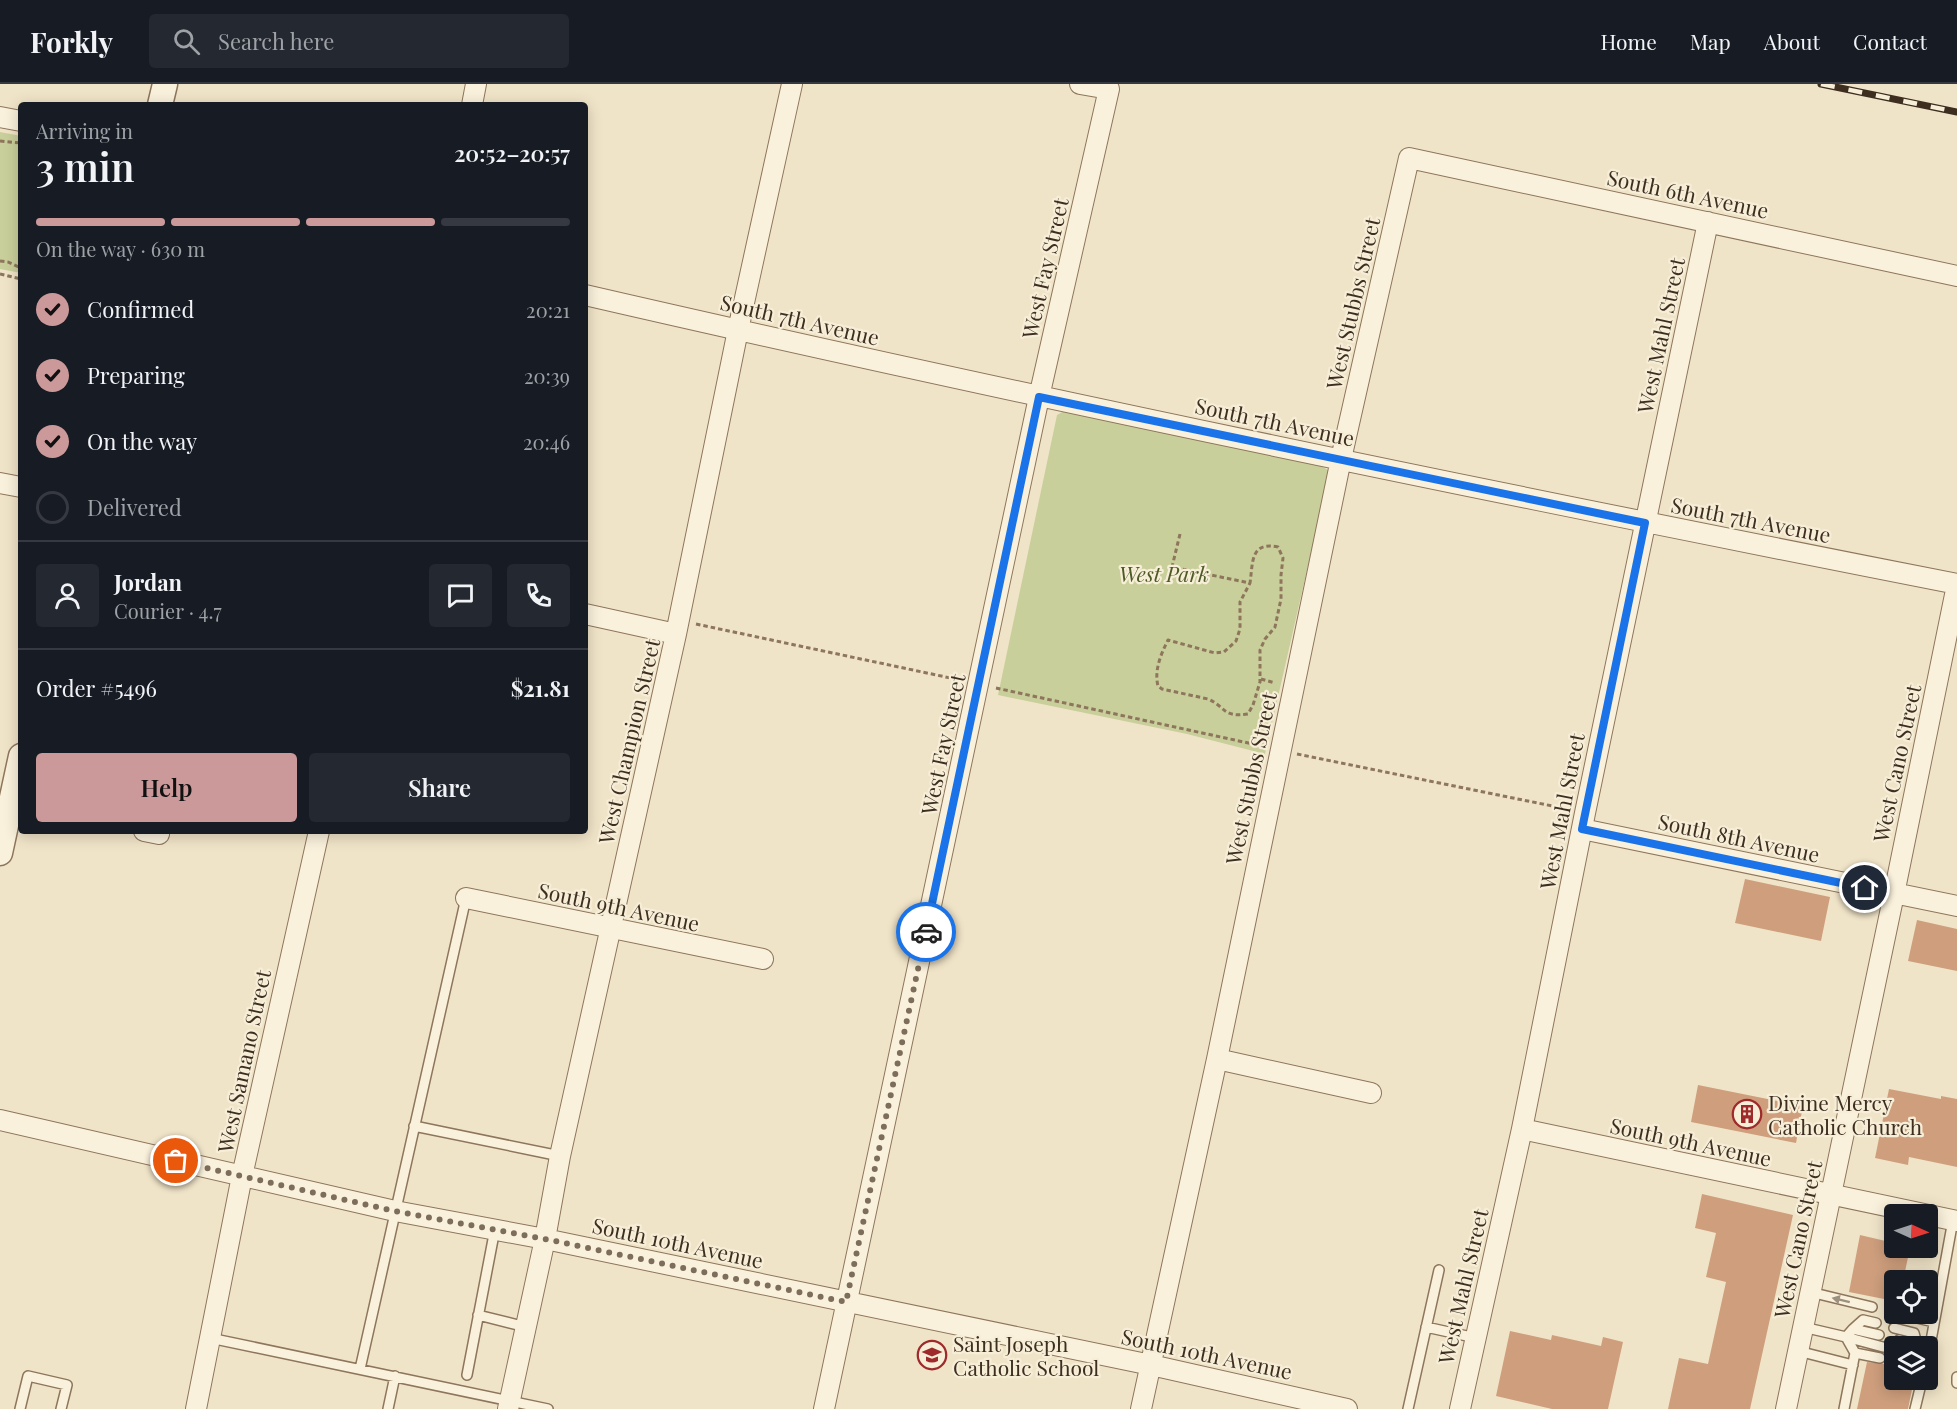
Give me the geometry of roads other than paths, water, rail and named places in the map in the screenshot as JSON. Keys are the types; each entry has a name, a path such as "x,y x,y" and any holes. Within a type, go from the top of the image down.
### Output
{"street":[{"path":"161,102 165,84"},
{"path":"473,102 476,84"},
{"name":"West Champion Street","path":"509,1405 545,1239 560,1156 676,634 738,330 792,84"},
{"name":"West Fay Street","path":"824,1409 1039,397 1109,90 1080,84"},
{"path":"0,117 18,120"},
{"name":"South 6th Avenue","path":"1409,158 1957,276"},
{"name":"West Stubbs Street","path":"1141,1409 1217,1059 1341,459 1409,158"},
{"name":"West Mahl Street","path":"1460,1409 1522,1130 1708,222"},
{"name":"South 7th Avenue","path":"588,296 1039,397 1645,523 1957,585"},
{"path":"0,483 18,486"},
{"name":"West Cano Street","path":"1786,1409 1957,585"},
{"path":"588,615 676,634"},
{"path":"0,853 18,770"},
{"name":"South 8th Avenue","path":"1582,829 1957,906"},
{"name":"West Samano Street","path":"196,1409 242,1176 318,834"},
{"name":"South 9th Avenue","path":"466,898 763,960"},
{"path":"1217,1059 1371,1093"},
{"name":"South 10th Avenue","path":"0,1120 394,1211 545,1239 1151,1365 1347,1409"},
{"name":"South 9th Avenue","path":"1522,1130 1955,1220"}],"lane":[{"path":"360,1369 466,898"},
{"path":"414,1126 560,1156"},
{"path":"1938,1303 1955,1220"},
{"path":"467,1375 495,1229"},
{"path":"1408,1409 1439,1270"},
{"path":"1810,1292 1869,1307 1863,1320 1846,1337"},
{"path":"478,1315 526,1327"},
{"path":"1863,1320 1876,1323"},
{"path":"1426,1327 1476,1338"},
{"path":"1803,1327 1883,1347"},
{"path":"1894,1328 1914,1333 1915,1336"},
{"path":"1853,1329 1879,1335"},
{"path":"1844,1409 1855,1353 1846,1337"},
{"path":"210,1338 395,1376 509,1405 548,1409"},
{"path":"1798,1351 1853,1365"},
{"path":"1855,1353 1880,1358"},
{"path":"20,1409 28,1376 67,1385 61,1409"},
{"path":"388,1409 395,1376"},
{"path":"1957,1377 1957,1383"},
{"path":"1915,1409 1920,1390"}],"railway":[{"path":"1821,84 1957,112"}],"place":[{"name":"Divine Mercy Catholic Church","path":"1747,1114"},
{"name":"Saint Joseph Catholic School","path":"932,1355"}],"park label":[{"name":"West Park","path":"1164,573"}]}
